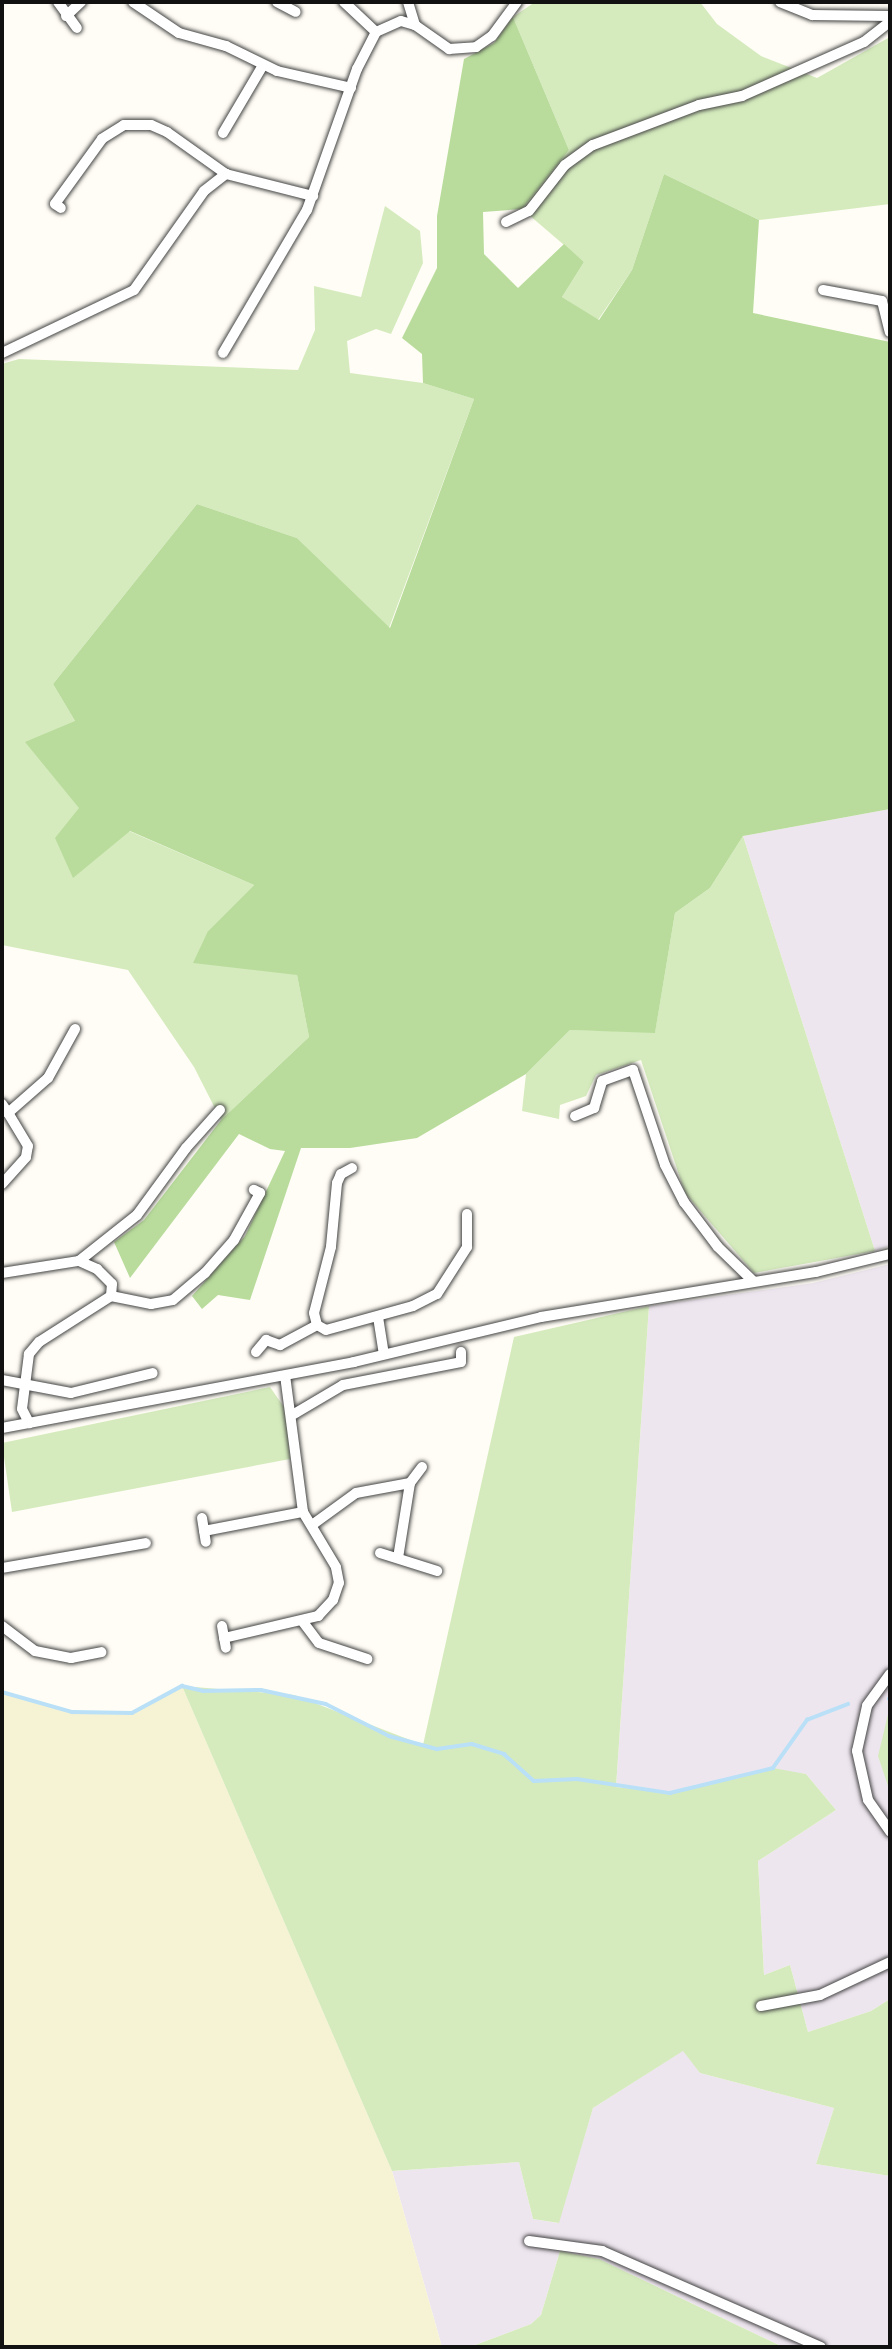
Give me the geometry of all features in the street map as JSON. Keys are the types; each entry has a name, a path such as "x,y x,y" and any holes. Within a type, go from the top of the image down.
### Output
{"street":[{"path":"58,2 66,16 78,28"},
{"path":"66,16 81,2"},
{"path":"133,2 179,33 226,46 263,65 351,88"},
{"path":"277,2 296,12"},
{"path":"344,2 376,32"},
{"path":"408,2 415,25"},
{"path":"223,353 297,232 313,196 351,88 376,32 401,21 415,25 449,49 476,47 492,36 517,2"},
{"path":"780,2 812,15 890,19"},
{"path":"506,222 529,211 565,166 593,145 699,105 742,96 864,43 890,19"},
{"path":"223,133 263,65"},
{"path":"61,208 55,204 102,139 124,125 151,125 167,132 226,174 313,196"},
{"path":"3,348 134,290 204,191 226,174"},
{"path":"823,289 882,301 890,332"},
{"path":"2,1184 26,1157 27,1146 5,1109 48,1078 75,1029"},
{"path":"575,1116 594,1108 602,1081 633,1070 665,1165 684,1202 718,1247 753,1281"},
{"path":"2,1273 79,1261 137,1216 186,1147 220,1110"},
{"path":"352,1168 341,1174 337,1183 332,1238 314,1313 317,1325 326,1330 377,1317 434,1296 451,1277 467,1247 467,1214"},
{"path":"29,1423 22,1409 26,1387 25,1367 39,1342 111,1296 151,1304 173,1300 205,1273 234,1240 260,1193 254,1189"},
{"path":"2,1428 285,1376 541,1317 753,1281 890,1254"},
{"path":"79,1261 97,1269 112,1284 111,1296"},
{"path":"434,1296 442,1307"},
{"path":"377,1317 384,1354"},
{"path":"256,1352 266,1340 287,1342 317,1325"},
{"path":"293,1414 344,1385 461,1362 461,1352"},
{"path":"2,1380 26,1387 71,1393 153,1373"},
{"path":"224,1637 303,1622 333,1600 339,1583 335,1567 303,1512 293,1414 285,1376"},
{"path":"398,1558 411,1483 422,1467"},
{"path":"312,1525 356,1493 411,1483"},
{"path":"202,1518 205,1537 303,1512"},
{"path":"2,1568 146,1543"},
{"path":"380,1553 437,1571"},
{"path":"303,1622 319,1643 367,1658"},
{"path":"2,1626 35,1651 71,1658 101,1653"},
{"path":"890,1674 867,1706 857,1751 867,1800 890,1832"},
{"path":"761,2006 820,1995 890,1962"},
{"path":"529,2241 602,2251 821,2347"}],"shaded area":[{"path":"890,809 890,1246 875,1251 743,836"},
{"path":"890,1264 890,1999 871,2011 808,2032 790,1965 764,1975 758,1861 836,1810 806,1774 778,1771 670,1793 616,1787 649,1306 813,1283"},
{"path":"182,1686 392,2171 442,2347 2,2347 2,1692 72,1712 132,1713"},
{"path":"684,2050 700,2073 834,2108 816,2164 890,2176 890,2347 783,2347 599,2259 560,2251 541,2315 531,2324 470,2347 442,2347 392,2171 519,2162 533,2219 558,2223 593,2108"}],"green space":[{"path":"535,2 700,2 717,24 761,56 817,78 890,37 890,204 759,220 664,174 632,270 598,320 562,297 584,262 522,209 569,150 513,17"},
{"path":"513,17 569,150 522,209 483,212 484,254 518,288 564,244 584,262 562,297 599,320 632,270 664,174 759,220 753,313 890,342 890,809 743,836 710,888 675,913 655,1033 570,1030 526,1074 417,1138 350,1148 301,1148 250,1300 218,1295 202,1309 192,1296 245,1236 285,1151 270,1149 239,1134 130,1278 114,1242 144,1220 221,1120 309,1037 297,975 193,963 208,931 254,885 130,831 73,878 55,838 79,808 25,742 75,721 53,684 197,504 297,538 390,628 474,399 423,383 422,354 402,338 437,268 437,216 464,59 494,43"},
{"path":"385,206 420,231 423,263 391,334 376,329 347,341 350,373 423,383 474,399 389,628 297,538 197,504 53,684 75,721 79,808 73,877 129,831 254,885 208,931 297,975 309,1037 221,1120 194,1067 128,970 2,945 2,364 19,359 298,370 315,330 314,286 361,297"},
{"path":"743,836 875,1251 754,1273 685,1193 641,1060 596,1075 586,1096 560,1105 559,1119 522,1111 526,1074 570,1030 655,1032 675,913 710,888"},
{"path":"649,1306 616,1787 670,1793 773,1768 806,1774 836,1810 758,1861 764,1975 790,1965 808,2032 871,2011 890,1999 890,2176 816,2164 834,2108 700,2073 683,2051 593,2108 559,2223 533,2219 519,2162 392,2171 182,1686 294,1695 423,1745 514,1337"},
{"path":"270,1387 286,1410 290,1459 12,1512 2,1443"},
{"path":"890,1706 890,1792 878,1756"},
{"path":"560,2251 599,2259 783,2347 470,2347 531,2324 541,2315"}],"waterway":[{"path":"2,1692 72,1712 132,1713 182,1686 203,1691 261,1690 326,1704 389,1736 437,1749 472,1744 504,1754 534,1781 577,1779 670,1793 773,1768 807,1720 848,1704"}]}
